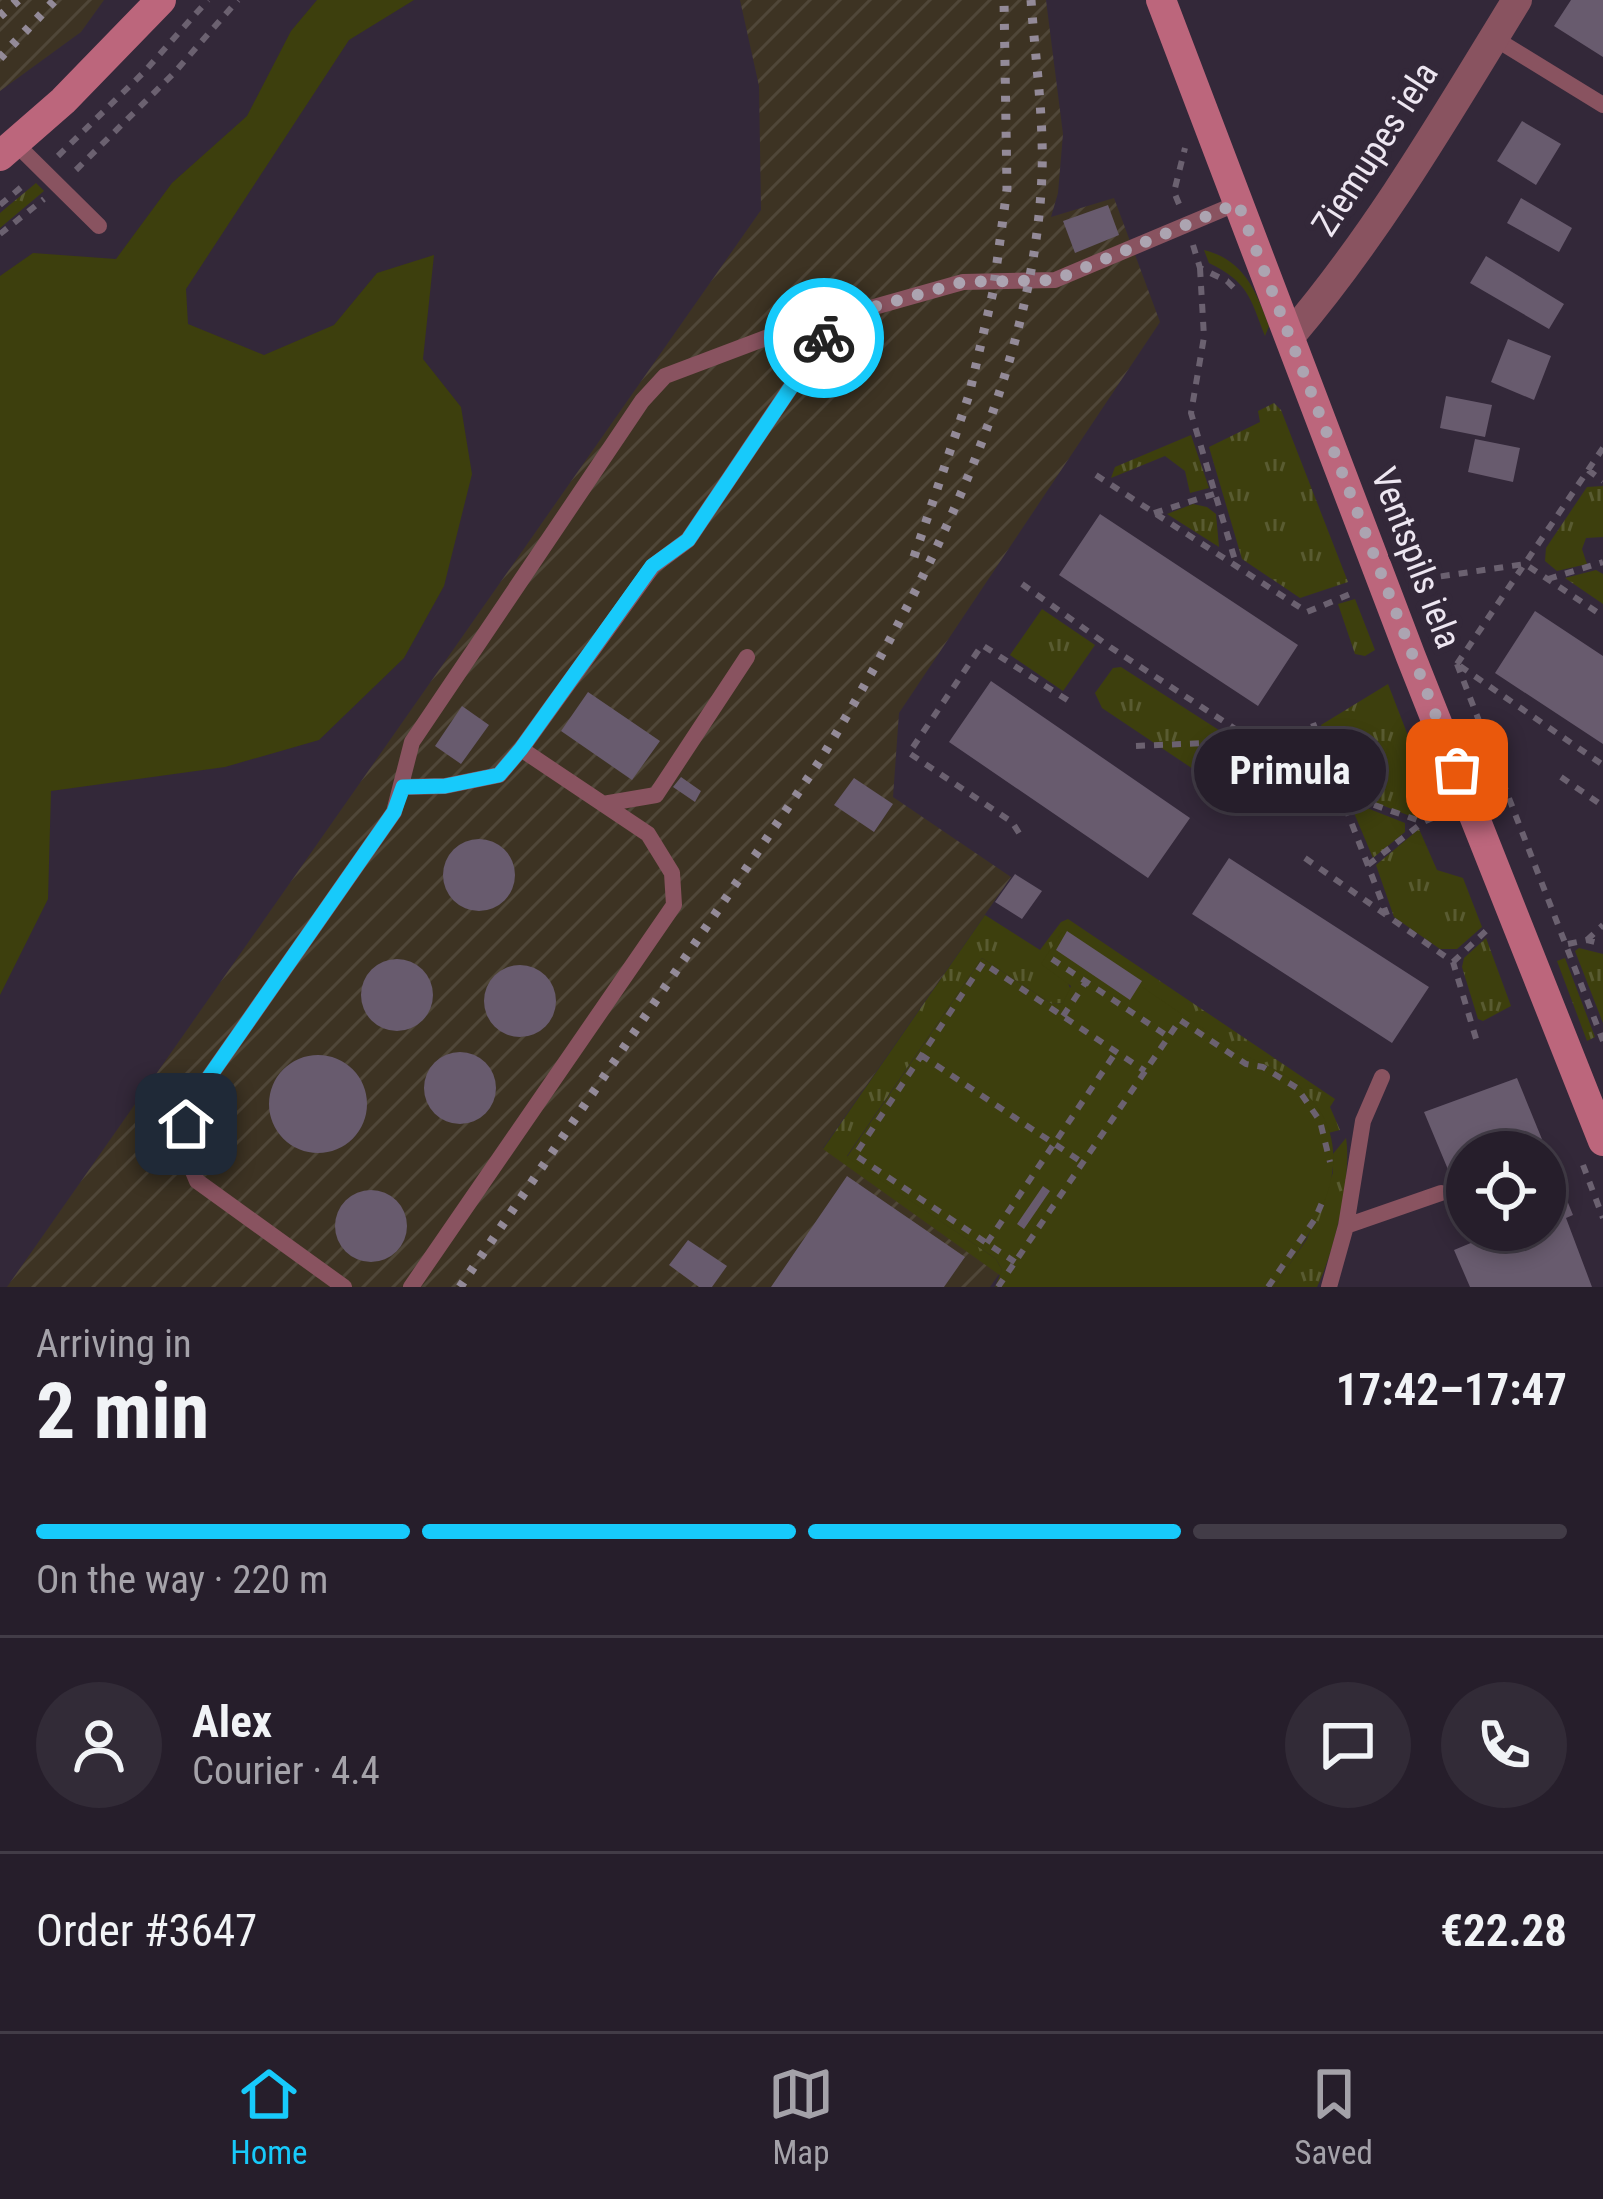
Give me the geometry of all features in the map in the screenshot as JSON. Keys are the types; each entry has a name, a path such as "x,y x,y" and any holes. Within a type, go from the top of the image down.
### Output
{"street":[{"path":"7,150 160,0"},
{"name":"Ventspils iela","path":"1161,0 1412,657 1600,1120"},
{"name":"Ziemupes iela","path":"1291,335 1323,298 1401,186 1517,0"}],"lane":[{"path":"1493,38 1603,105"},
{"path":"7,150 43,170 99,226"},
{"path":"344,1287 197,1181 190,1165 186,1124 191,1103 394,812 412,742 654,388 665,376 771,336 963,282 1055,280 1238,203"},
{"path":"403,787 445,786 499,775 652,566 688,540 838,317"},
{"path":"603,804 656,795 748,657"},
{"path":"411,1287 674,905 672,873 648,835 521,749"},
{"path":"1329,1287 1346,1226 1363,1121 1382,1077"},
{"path":"1346,1226 1441,1192"}],"path":[{"path":"0,205 144,72 208,0"},
{"path":"0,234 58,186 174,73 238,0"},
{"path":"1178,131 1185,148 1174,192 1200,268 1204,337 1191,413 1237,567"},
{"path":"1200,268 1227,281 1246,310"},
{"path":"1457,664 1603,448"},
{"path":"1588,470 1603,481"},
{"path":"1096,475 1307,613 1358,591"},
{"path":"1154,514 1215,494"},
{"path":"1548,579 1603,562"},
{"path":"1423,579 1525,564 1603,616"},
{"path":"1022,584 1276,754"},
{"path":"1019,833 1012,823 909,753 982,645 1072,703"},
{"path":"1457,664 1603,765"},
{"path":"1457,664 1603,1041"},
{"path":"1313,723 1388,916"},
{"path":"1136,746 1252,741"},
{"path":"1562,777 1603,806"},
{"path":"1340,794 1423,822"},
{"path":"1368,865 1423,822 1444,813"},
{"path":"1305,858 1454,962 1478,1042"},
{"path":"1587,940 1603,926"},
{"path":"1454,962 1489,929"},
{"path":"1052,959 1169,1037"},
{"path":"1015,1262 855,1155 983,963 1145,1071"},
{"path":"1063,1016 1086,982"},
{"path":"998,1287 1180,1020 1246,1064 1281,1076 1297,1088 1321,1120 1330,1160 1323,1201 1268,1287"},
{"path":"987,1243 1116,1052"},
{"path":"921,1055 1083,1163"}],"shaded area":[{"path":"0,0 104,0 81,32 0,91"},
{"path":"740,0 1046,0 1063,134 1051,217 1114,198 1160,322 899,713 893,797 1011,877 823,1148 999,1274 990,1287 7,1287 761,210 759,86"}],"green space":[{"path":"317,0 414,0 349,40 186,289 188,324 264,355 334,325 377,273 434,255 423,359 461,407 472,474 444,586 404,658 319,740 225,767 51,791 48,899 0,995 0,276 33,253 116,259 172,183 247,116 291,31"},
{"path":"36,183 44,191 0,228 0,213"},
{"path":"1204,250 1229,261 1247,279 1269,326 1265,336 1246,292 1209,263"},
{"path":"1274,403 1281,410 1348,582 1300,598 1242,559 1209,447 1260,422 1258,411"},
{"path":"1191,435 1209,488 1190,493 1185,471 1165,456 1111,478 1115,467"},
{"path":"1603,486 1603,537 1586,538 1582,549 1587,564 1557,571 1545,561 1546,548 1587,487"},
{"path":"1193,504 1216,514 1219,547 1167,514"},
{"path":"1596,570 1603,574 1603,604 1565,578"},
{"path":"1355,599 1375,650 1365,656 1355,654 1338,604"},
{"path":"1042,609 1095,645 1063,691 1010,655"},
{"path":"1121,667 1242,745 1247,754 1231,783 1211,781 1102,708 1095,693 1113,668"},
{"path":"1388,684 1426,782 1415,797 1418,819 1345,791 1321,725"},
{"path":"1349,801 1405,823 1405,832 1373,858"},
{"path":"1419,829 1437,870 1463,878 1482,927 1457,949 1440,949 1394,917 1376,865"},
{"path":"985,915 1040,950 1068,919 1335,1099 1330,1107 1340,1130 1328,1133 1316,1107 1272,1068 1068,983 1071,991 1063,1003 1052,1004 982,958 847,1156 996,1259 1001,1276 823,1149"},
{"path":"1062,932 1230,1047 1288,1077 1318,1108 1330,1133 1330,1186 1307,1238 1274,1287 995,1287 1002,1270 996,1259 847,1157 982,958 1052,1004 1063,1003 1071,986 1041,964"},
{"path":"1486,938 1511,1006 1483,1021 1478,1019 1462,967 1464,958"},
{"path":"1575,951 1603,954 1603,1023"},
{"path":"1565,958 1595,1037 1587,1041 1557,961"},
{"path":"1346,1138 1347,1172 1340,1213 1317,1287 1274,1287 1307,1239 1333,1173 1333,1154"}],"building":[{"path":"1571,0 1603,0 1603,57 1554,26"},
{"path":"1522,121 1561,144 1536,185 1497,161"},
{"path":"1521,198 1572,228 1559,252 1507,223"},
{"path":"1108,205 1119,235 1075,253 1063,221"},
{"path":"1486,256 1564,304 1549,329 1470,283"},
{"path":"1508,339 1551,356 1534,400 1491,382"},
{"path":"1446,396 1492,405 1485,437 1440,428"},
{"path":"1475,439 1520,448 1513,482 1468,472"},
{"path":"1100,514 1298,645 1258,706 1059,575"},
{"path":"1535,611 1603,656 1603,744 1495,673"},
{"path":"991,681 1190,818 1148,878 949,742"},
{"path":"588,692 660,741 632,780 561,731"},
{"path":"462,706 489,725 461,764 435,746"},
{"path":"681,777 701,791 695,802 673,787"},
{"path":"854,778 893,804 874,832 834,805"},
{"path":"479,839 504,850 515,875 504,900 479,911 454,900 443,875 454,850"},
{"path":"1229,858 1429,987 1392,1043 1192,914"},
{"path":"1015,874 1042,891 1022,919 995,902"},
{"path":"1067,931 1142,981 1130,1000 1056,950"},
{"path":"397,959 422,970 433,995 422,1020 397,1031 372,1020 361,995 372,970"},
{"path":"520,965 545,976 556,1001 545,1026 520,1037 495,1026 484,1001 495,976"},
{"path":"460,1052 485,1063 496,1088 485,1113 460,1124 435,1113 424,1088 435,1063"},
{"path":"318,1055 337,1058 353,1069 364,1085 364,1123 353,1139 337,1150 318,1153 299,1150 283,1139 272,1123 269,1104 272,1085 283,1069 299,1058"},
{"path":"1517,1078 1539,1131 1446,1131 1446,1165 1424,1112"},
{"path":"847,1176 965,1257 944,1287 771,1287"},
{"path":"1043,1186 1050,1191 1024,1229 1017,1224"},
{"path":"371,1190 396,1201 407,1226 396,1251 371,1262 346,1251 335,1226 346,1201"},
{"path":"1566,1218 1592,1287 1470,1287 1454,1251 1566,1251"},
{"path":"688,1240 727,1266 712,1287 699,1287 669,1265"}],"railway":[{"path":"0,16 18,0"},
{"path":"0,58 55,0"},
{"path":"914,557 969,395 993,292 1007,189 1004,0"},
{"path":"460,1287 819,762 933,555 995,404 1034,251 1042,152 1031,0"}],"way so far":[{"path":"824,338 838,317 963,282 1055,280 1238,203 1457,770"}],"place":[{"name":"Primula","path":"1457,770"}],"route":[{"path":"186,1124 191,1103 394,812 403,787 445,786 499,775 652,566 688,540 824,338"}]}
